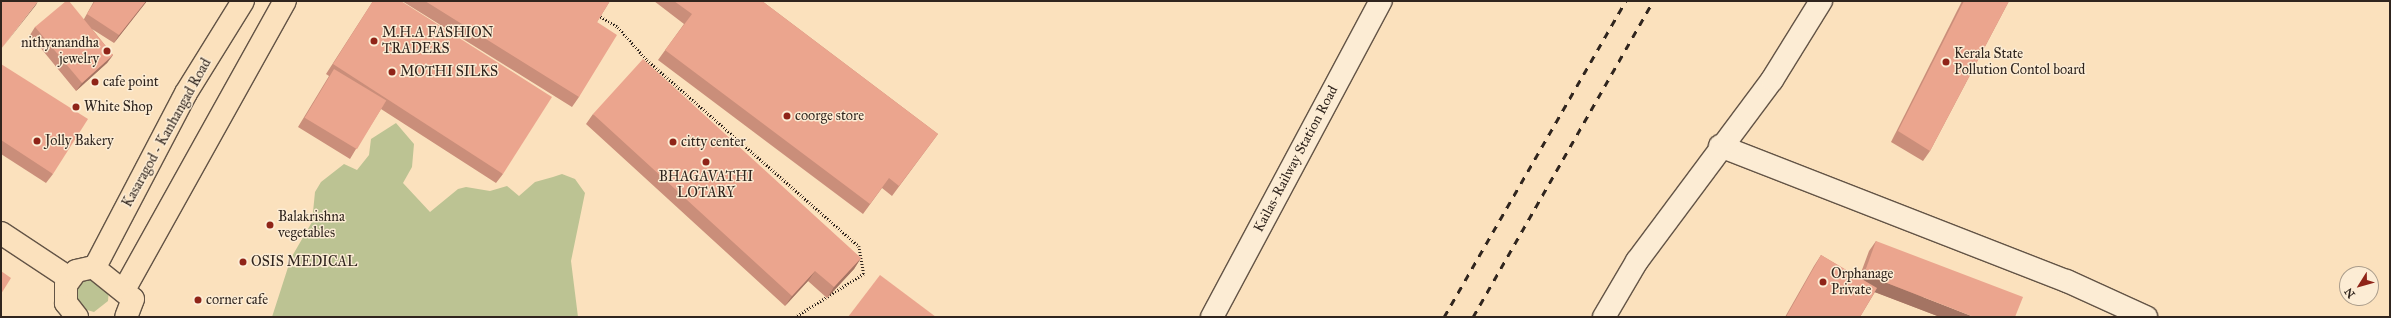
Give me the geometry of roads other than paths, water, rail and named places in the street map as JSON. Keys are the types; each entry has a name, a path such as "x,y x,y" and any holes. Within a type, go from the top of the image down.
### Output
{"main road":[{"name":"Kasaragod - Kanhangad Road","path":"94,267 186,93 243,1"},
{"path":"124,290 285,1"},
{"path":"1,233 70,278"},
{"path":"72,315 64,294 70,278 84,268 94,267 124,290 133,299 126,317"}],"street":[{"name":"Kailas-Railway Station Road","path":"1212,317 1381,1"},
{"path":"1604,317 1637,261 1720,146 1772,80 1821,1"},
{"path":"1720,146 2067,281 2146,317"}],"railway":[{"path":"1444,317 1626,1"},
{"path":"1473,317 1653,1"}],"place":[{"name":"M.H.A FASHION TRADERS","path":"374,41"},
{"name":"nithyanandha jewelry","path":"107,51"},
{"name":"Kerala State Pollution Contol board","path":"1946,62"},
{"name":"MOTHI SILKS","path":"392,72"},
{"name":"cafe point","path":"95,82"},
{"name":"White Shop","path":"76,107"},
{"name":"coorge store","path":"787,116"},
{"name":"Jolly Bakery","path":"37,141"},
{"name":"citty center","path":"673,142"},
{"name":"BHAGAVATHI LOTARY","path":"706,162"},
{"name":"Balakrishna vegetables","path":"270,225"},
{"name":"OSIS MEDICAL","path":"243,262"},
{"name":"Orphanage Private","path":"1823,282"},
{"name":"corner cafe","path":"198,300"}]}
